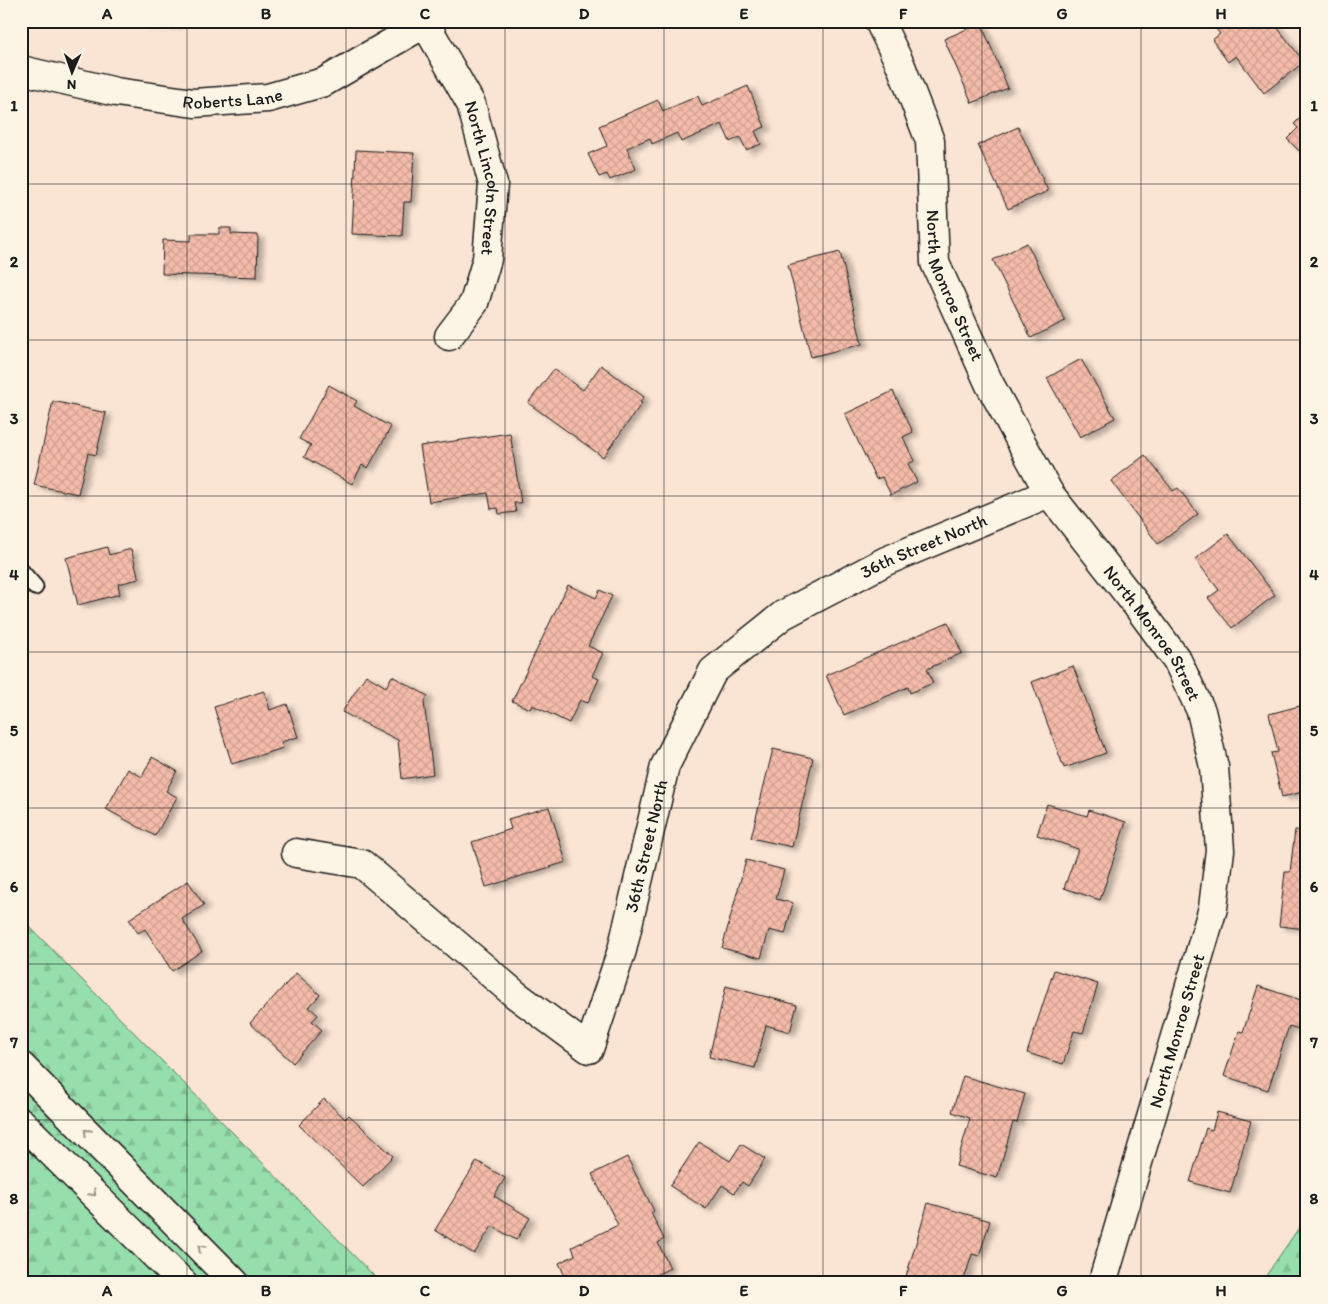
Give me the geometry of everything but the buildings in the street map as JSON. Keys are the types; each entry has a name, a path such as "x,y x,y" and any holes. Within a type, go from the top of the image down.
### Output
{"main road":[{"name":"North Monroe Street","path":"879,21 901,66 930,141 935,263 989,383 1049,493 1177,660 1201,711 1214,767 1220,850 1213,908 1104,1274 1104,1283"},
{"name":"Roberts Lane","path":"21,70 116,92 194,103 268,98 324,82 427,22"},
{"name":"North Lincoln Street","path":"427,22 471,104 493,184 487,259 474,303 449,336"},
{"name":"36th Street North","path":"296,853 362,864 516,995 589,1049 622,950 665,766 713,671 783,616 886,561 1049,493"},
{"path":"21,1066 235,1283"},
{"path":"21,1122 183,1283"}],"lane":[{"path":"21,571 35,587"}],"green space":[{"path":"21,918 381,1283 21,1283"},
{"path":"1307,1216 1307,1283 1261,1283"}]}
